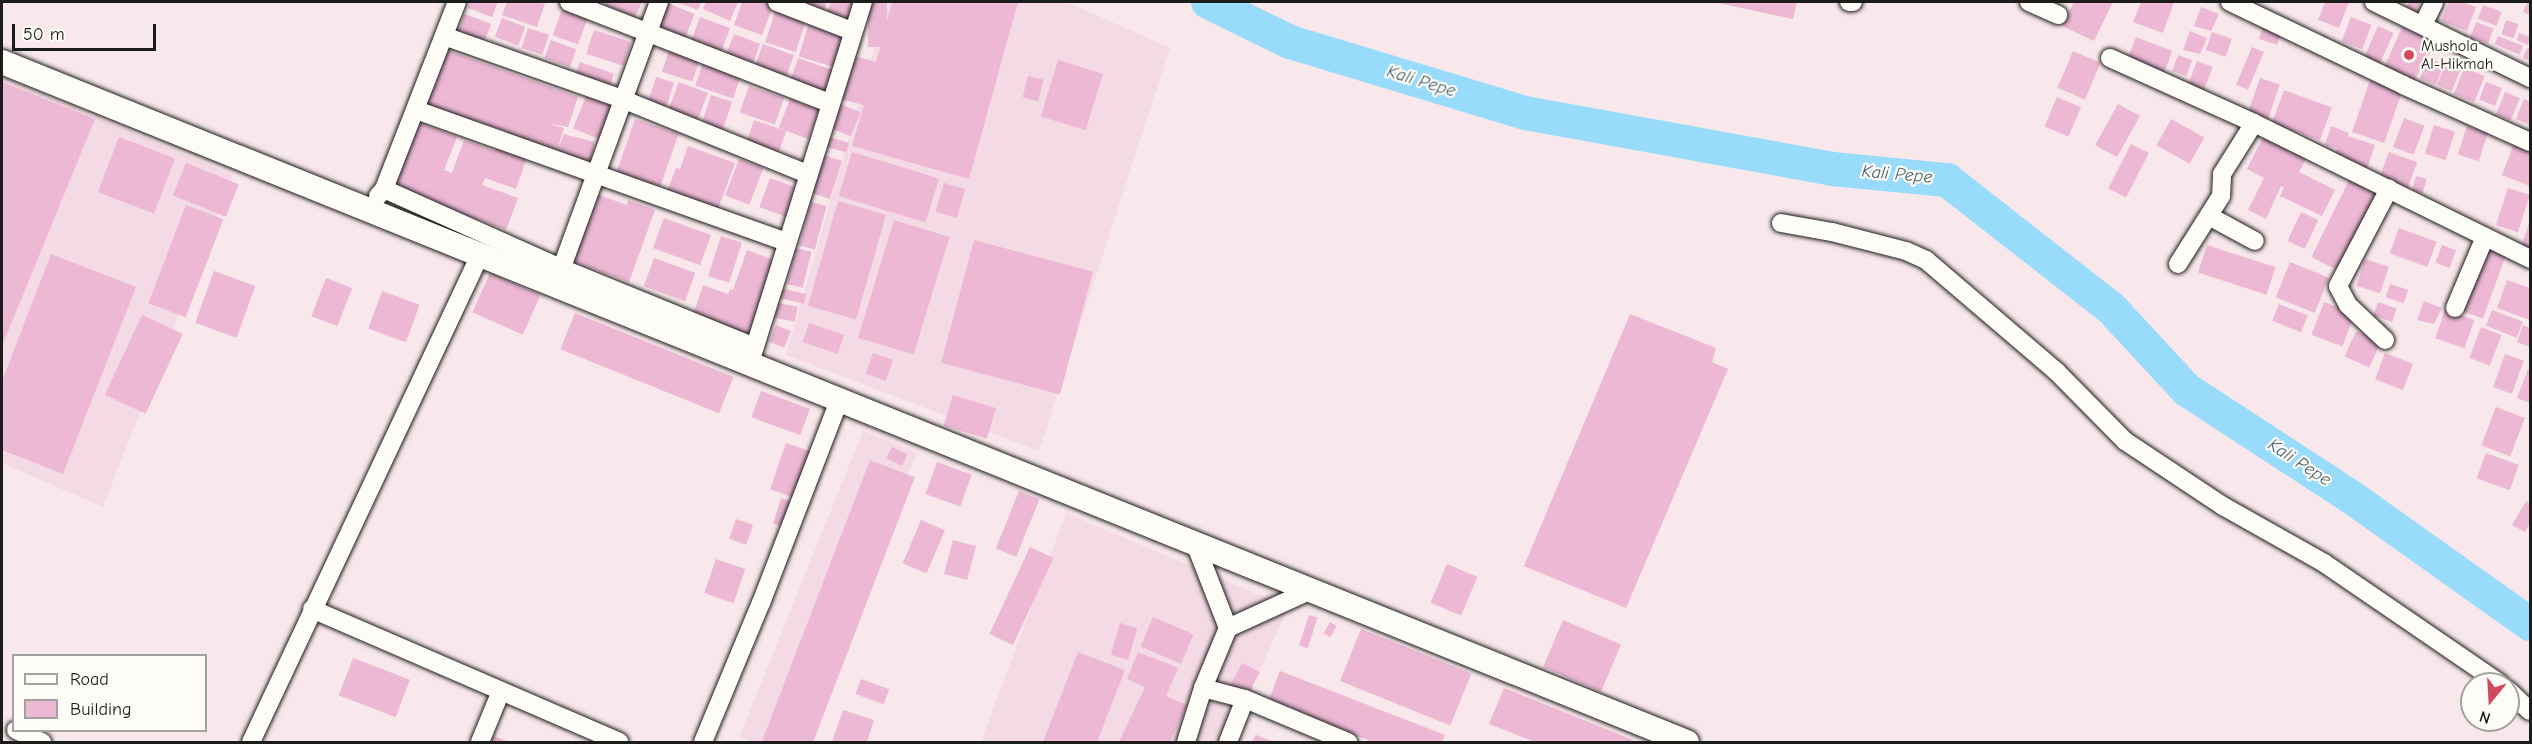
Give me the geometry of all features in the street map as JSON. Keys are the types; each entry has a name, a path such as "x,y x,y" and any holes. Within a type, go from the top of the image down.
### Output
{"main road":[{"path":"2,62 480,255 558,276 839,401 1688,742"}],"street":[{"path":"457,2 416,110 381,193 558,276 754,352 852,31 863,2"},
{"path":"568,2 830,103"},
{"path":"558,276 659,2"},
{"path":"777,2 852,31"},
{"path":"2029,2 2059,14"},
{"path":"2230,2 2403,85 2530,142"},
{"path":"2374,2 2530,78"},
{"path":"2423,25 2434,2"},
{"path":"444,36 622,99 808,174"},
{"path":"2110,58 2254,123 2530,259"},
{"path":"416,110 787,242"},
{"path":"2178,264 2221,196 2222,174 2254,123"},
{"path":"2385,340 2348,305 2338,286 2389,189"},
{"path":"2209,216 2255,241"},
{"path":"1781,223 1832,232 1906,251 1926,260 2057,372 2125,441 2223,506 2324,563 2483,672"},
{"path":"2455,308 2485,237"},
{"path":"251,742 480,255"},
{"path":"703,742 761,603 839,401"},
{"path":"1196,546 1228,628"},
{"path":"1186,742 1203,688 1228,628 1309,591"},
{"path":"312,609 619,742"},
{"path":"1203,688 1245,699 1348,742"},
{"path":"480,742 501,691"},
{"path":"1228,742 1245,699"},
{"path":"20,732 42,742"}],"shaded area":[{"path":"888,2 1067,2 1170,48 1039,451 786,355"},
{"path":"2,77 233,175 103,507 2,463"},
{"path":"863,431 917,453 800,742 752,742 739,737"},
{"path":"1066,513 1288,607 1228,742 981,742"}],"building":[{"path":"471,2 498,2 492,17 468,8"},
{"path":"507,2 545,4 537,27 502,15"},
{"path":"606,2 642,2 635,17 605,5"},
{"path":"665,2 695,14 684,41 654,29"},
{"path":"676,2 701,2 698,10"},
{"path":"706,2 738,2 730,21 703,9"},
{"path":"742,2 761,2 773,6 762,35 734,25"},
{"path":"803,2 827,2 821,17 800,8"},
{"path":"831,2 856,3 847,26 825,19"},
{"path":"868,2 887,2 887,47 868,47"},
{"path":"892,2 1018,2 969,179 852,146 864,105 835,98 847,54 876,62"},
{"path":"1713,2 1797,2 1793,19"},
{"path":"2074,2 2113,2 2094,41 2062,26"},
{"path":"2141,2 2174,2 2163,33 2133,22"},
{"path":"2325,2 2349,2 2339,28 2318,20"},
{"path":"2409,2 2420,2 2415,12 2406,9"},
{"path":"2449,2 2461,2 2476,7 2467,31 2441,21"},
{"path":"2527,2 2530,2 2530,15 2523,12"},
{"path":"2483,5 2502,12 2497,26 2478,19"},
{"path":"563,7 588,16 578,44 553,35"},
{"path":"2201,7 2219,14 2211,31 2194,26"},
{"path":"776,9 806,19 796,52 765,42"},
{"path":"465,14 491,24 482,48 456,38"},
{"path":"700,17 730,28 720,55 690,44"},
{"path":"2351,17 2372,25 2362,49 2342,41"},
{"path":"502,18 525,27 518,46 495,37"},
{"path":"2506,20 2518,24 2514,38 2501,34"},
{"path":"2265,21 2283,27 2277,45 2259,39"},
{"path":"2476,22 2494,29 2488,44 2470,37"},
{"path":"809,23 844,34 834,67 799,56"},
{"path":"2378,26 2394,33 2380,63 2365,56"},
{"name":"Mushola Al-Hikmah","path":"2402,27 2436,42 2413,82 2384,68"},
{"path":"528,28 549,35 542,55 522,48"},
{"path":"594,30 631,42 623,66 586,54"},
{"path":"2190,31 2207,38 2200,54 2183,50"},
{"path":"2212,32 2232,39 2226,57 2206,50"},
{"path":"2519,33 2530,37 2528,45 2517,40"},
{"path":"734,34 760,44 750,70 724,60"},
{"path":"2498,36 2523,46 2520,54 2495,44"},
{"path":"2136,37 2172,51 2165,72 2128,58"},
{"path":"551,40 576,49 570,67 545,58"},
{"path":"763,44 794,55 784,82 753,70"},
{"path":"670,47 700,57 692,82 662,72"},
{"path":"2252,47 2264,52 2248,90 2236,85"},
{"path":"2527,48 2530,49 2530,61 2523,58"},
{"path":"444,49 578,97 568,127 547,123 564,128 557,150 564,134 594,142 591,167 503,136 505,131 476,121 475,123 420,108"},
{"path":"2073,51 2101,63 2085,100 2057,88"},
{"path":"2178,55 2192,60 2186,76 2172,71"},
{"path":"798,58 832,70 823,97 789,85"},
{"path":"2428,58 2444,64 2436,85 2420,79"},
{"path":"704,60 742,73 733,99 695,86"},
{"path":"1058,60 1103,74 1086,130 1041,116"},
{"path":"2447,60 2462,66 2452,91 2437,85"},
{"path":"2197,61 2213,67 2204,91 2188,85"},
{"path":"580,62 614,74 609,89 575,77"},
{"path":"2464,68 2485,76 2475,102 2454,94"},
{"path":"1028,76 1044,80 1038,101 1023,97"},
{"path":"656,77 674,83 665,110 647,104"},
{"path":"2260,78 2280,85 2267,121 2248,114"},
{"path":"2370,80 2402,91 2384,143 2352,132"},
{"path":"2,82 95,119 2,346"},
{"path":"679,82 708,93 697,121 668,110"},
{"path":"2486,82 2502,88 2495,106 2479,100"},
{"path":"749,86 784,98 775,125 740,112"},
{"path":"2284,90 2332,107 2320,140 2272,123"},
{"path":"2505,92 2520,98 2511,120 2496,114"},
{"path":"711,95 732,102 723,130 702,124"},
{"path":"586,96 613,107 600,139 573,128"},
{"path":"2057,97 2081,107 2068,137 2044,126"},
{"path":"790,99 819,110 808,139 779,128"},
{"path":"2524,99 2530,102 2530,125 2516,119"},
{"path":"840,104 860,112 851,136 830,128"},
{"path":"2118,104 2140,116 2117,157 2095,145"},
{"path":"2404,118 2425,126 2413,155 2393,147"},
{"path":"635,119 678,134 660,189 616,174"},
{"path":"2171,119 2204,137 2190,164 2156,145"},
{"path":"754,120 786,131 777,158 745,146"},
{"path":"416,122 457,137 444,170 452,173 464,140 495,151 496,146 527,157 516,189 485,178 482,185 518,198 506,230 392,188"},
{"path":"2434,125 2455,132 2446,160 2425,154"},
{"path":"2331,126 2349,133 2348,136 2375,145 2367,169 2334,158 2337,148 2325,145"},
{"path":"2467,126 2488,133 2479,161 2458,155"},
{"path":"2266,131 2309,153 2299,172 2335,190 2322,216 2280,196 2284,188 2281,186 2266,219 2248,210 2264,178 2247,169"},
{"path":"825,136 849,143 846,153 822,146"},
{"path":"119,137 175,159 154,214 98,192"},
{"path":"2514,143 2530,149 2530,186 2502,175"},
{"path":"2131,144 2149,153 2126,198 2108,189"},
{"path":"688,146 735,163 717,212 666,194 676,168 680,169"},
{"path":"852,152 939,179 926,223 839,196"},
{"path":"2389,152 2417,162 2408,189 2379,178"},
{"path":"824,155 842,161 830,199 812,193"},
{"path":"739,159 763,168 749,205 725,195"},
{"path":"186,163 239,184 226,217 173,195"},
{"path":"2416,176 2427,179 2423,193 2412,190"},
{"path":"770,178 798,188 788,217 759,207"},
{"path":"2349,180 2378,194 2340,271 2311,257"},
{"path":"944,183 965,189 957,218 936,212"},
{"path":"2508,188 2530,195 2518,232 2496,225"},
{"path":"591,192 627,205 628,200 655,210 629,282 567,259"},
{"path":"838,201 886,215 856,320 808,306"},
{"path":"811,202 826,206 815,250 799,245"},
{"path":"186,205 223,219 186,317 148,303"},
{"path":"2301,212 2318,220 2305,249 2287,241"},
{"path":"664,218 711,235 700,265 653,248"},
{"path":"894,220 949,237 914,355 858,338"},
{"path":"2530,220 2530,250 2521,247"},
{"path":"2399,228 2437,242 2427,267 2390,253"},
{"path":"721,236 742,243 729,283 708,276"},
{"path":"974,240 1093,272 1060,395 941,363"},
{"path":"2207,245 2275,267 2267,295 2198,273"},
{"path":"2442,245 2456,250 2450,268 2436,263"},
{"path":"2488,246 2507,253 2483,319 2464,312"},
{"path":"796,248 812,252 803,288 787,284"},
{"path":"747,250 776,261 749,335 693,315 703,285 728,294 730,289 733,290"},
{"path":"51,254 136,287 63,474 2,450 2,381"},
{"path":"654,258 695,273 685,301 644,286"},
{"path":"2365,259 2389,267 2380,293 2356,286"},
{"path":"2290,262 2329,278 2315,313 2276,297"},
{"path":"214,271 255,286 237,338 195,323"},
{"path":"490,273 540,295 523,335 473,312"},
{"path":"326,278 352,288 337,326 311,316"},
{"path":"2507,280 2530,288 2530,320 2497,308"},
{"path":"2390,284 2408,290 2404,303 2386,297"},
{"path":"780,288 806,294 804,304 778,298"},
{"path":"382,291 420,305 406,342 368,329"},
{"path":"2424,301 2442,308 2434,324 2417,320"},
{"path":"2324,302 2355,314 2342,347 2311,335"},
{"path":"2378,302 2397,309 2392,322 2373,315"},
{"path":"778,303 798,307 795,322 775,318"},
{"path":"2279,304 2308,316 2301,332 2272,321"},
{"path":"2445,310 2474,320 2465,348 2435,338"},
{"path":"2492,310 2523,322 2517,338 2486,326"},
{"path":"575,313 734,377 719,413 560,349"},
{"path":"1630,314 1716,348 1712,362 1728,369 1626,608 1524,566"},
{"path":"142,315 183,334 146,414 105,395"},
{"path":"809,323 844,335 837,354 802,342"},
{"path":"776,325 791,331 784,348 769,342"},
{"path":"2523,325 2530,328 2530,347 2517,342"},
{"path":"2481,327 2502,335 2490,366 2469,358"},
{"path":"2356,331 2381,342 2369,368 2345,357"},
{"path":"873,353 893,360 886,381 866,374"},
{"path":"2385,353 2413,364 2403,390 2375,379"},
{"path":"2505,354 2524,361 2512,394 2493,387"},
{"path":"2528,369 2530,370 2530,403 2517,398"},
{"path":"761,391 810,409 800,435 751,417"},
{"path":"953,395 996,408 987,439 944,426"},
{"path":"2496,407 2525,418 2510,456 2481,445"},
{"path":"786,443 812,452 797,498 770,489"},
{"path":"892,447 907,454 902,466 887,459"},
{"path":"2486,453 2519,465 2510,490 2477,478"},
{"path":"870,460 915,477 813,742 762,740"},
{"path":"937,462 972,475 960,507 925,494"},
{"path":"1019,491 1039,499 1016,557 996,548"},
{"path":"781,498 791,501 783,527 773,524"},
{"path":"2526,501 2530,504 2530,524 2525,532 2512,525"},
{"path":"736,519 753,525 746,545 729,539"},
{"path":"921,520 945,530 927,573 903,563"},
{"path":"953,540 976,546 967,580 944,574"},
{"path":"1030,547 1054,558 1013,645 989,634"},
{"path":"716,559 745,569 734,603 704,593"},
{"path":"1447,564 1477,577 1461,616 1431,603"},
{"path":"1309,615 1318,618 1308,648 1299,645"},
{"path":"1153,617 1194,634 1181,664 1140,646"},
{"path":"1563,620 1621,645 1601,692 1543,667"},
{"path":"1330,622 1337,626 1330,637 1324,633"},
{"path":"1120,623 1137,628 1128,660 1111,655"},
{"path":"1361,629 1471,674 1450,726 1340,681"},
{"path":"1078,652 1125,670 1097,742 1043,742"},
{"path":"1138,652 1178,668 1166,696 1187,705 1170,742 1119,742 1145,687 1127,679"},
{"path":"353,658 410,680 396,717 339,695"},
{"path":"1242,663 1260,672 1248,694 1231,685"},
{"path":"1280,671 1445,735 1442,742 1373,742 1268,702"},
{"path":"861,679 889,689 884,704 856,694"},
{"path":"1504,688 1633,740 1632,742 1535,742 1489,724"},
{"path":"843,710 874,720 867,742 832,742"},
{"path":"1256,735 1275,742 1252,742"},
{"path":"493,736 510,742 491,742"}],"waterway":[{"name":"Kali Pepe","path":"1208,2 1290,42 1525,113 1832,169 1947,180 2111,308 2187,390 2354,499 2530,624"}],"place":[{"name":"Mushola Al-Hikmah","path":"2409,55"}]}
